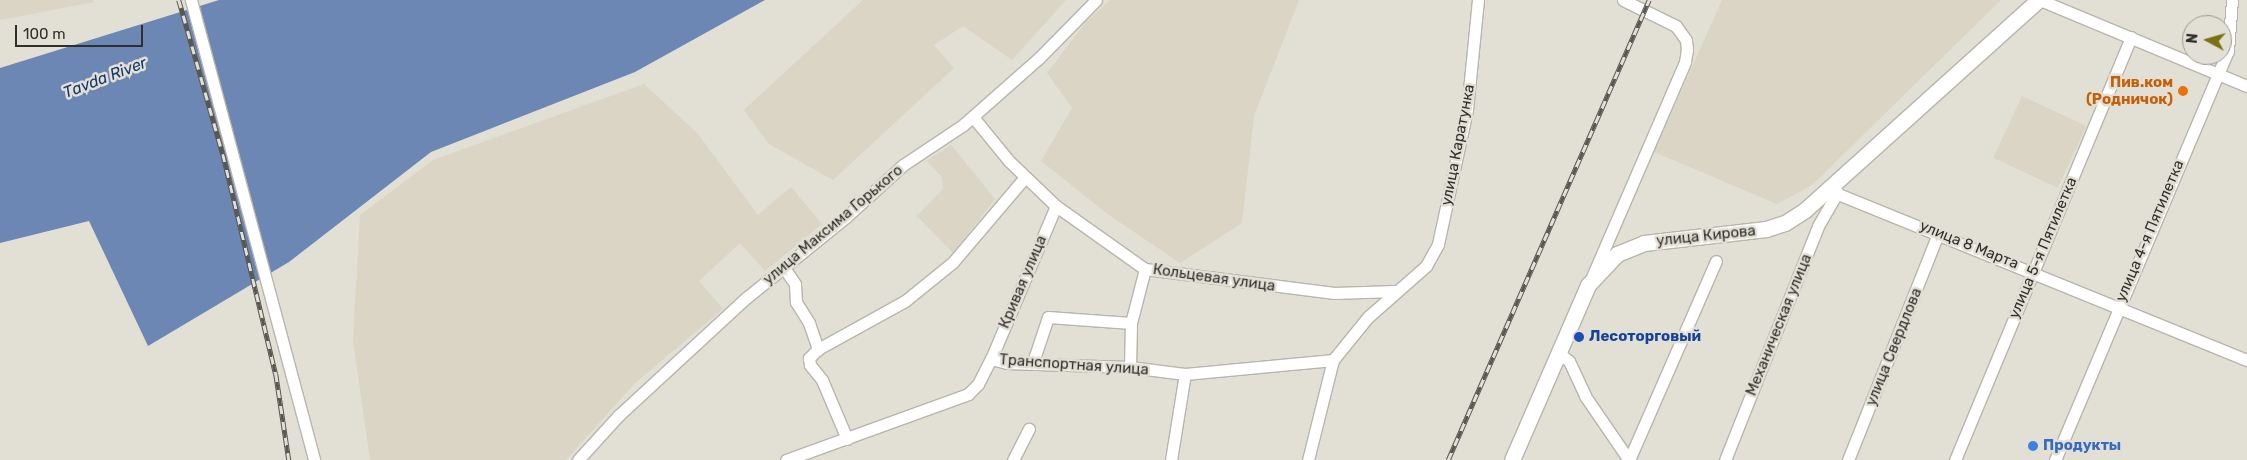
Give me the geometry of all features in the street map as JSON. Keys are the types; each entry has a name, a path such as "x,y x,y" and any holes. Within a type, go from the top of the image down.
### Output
{"main road":[{"name":"Механическая улица","path":"1833,191 2039,0"},
{"name":"улица Кирова","path":"1512,460 1588,285 1605,265 1630,247 1681,236 1766,229 1785,223 1833,191"}],"street":[{"path":"191,0 314,460"},
{"name":"улица Максима Горького","path":"578,460 619,415 784,268 903,165 973,116 1038,58 1096,0"},
{"name":"улица Каратунка","path":"1333,360 1368,317 1395,291 1426,266 1438,244 1445,220 1448,192 1467,110 1478,0"},
{"name":"улица Кирова","path":"1588,285 1685,62 1686,40 1676,26 1623,0"},
{"path":"2039,0 2247,86"},
{"name":"улица 4-я Пятилетка","path":"2055,460 2118,306 2228,51 2232,0"},
{"name":"улица 5-я Пятилетка","path":"1955,460 2131,37"},
{"name":"Кольцевая улица","path":"973,116 1025,177 1056,206 1145,269 1334,294 1395,291"},
{"path":"846,439 822,380 810,366 809,358 818,349 905,300 953,262 1025,177"},
{"name":"улица 8 Марта","path":"1833,191 2033,271 2247,360"},
{"name":"Механическая улица","path":"1725,460 1833,191"},
{"name":"Кривая улица","path":"991,359 1056,206"},
{"name":"улица Свердлова","path":"1848,460 1938,234"},
{"path":"1629,460 1716,261"},
{"path":"784,268 795,284 796,302 809,323 818,349"},
{"path":"1130,367 1131,322 1145,269"},
{"path":"1033,362 1048,318 1131,322"},
{"path":"1559,353 1569,362 1585,396 1629,460"},
{"name":"Транспортная улица","path":"786,460 968,394 978,384 991,359 1006,363 1033,362 1130,367 1185,374 1333,360"},
{"path":"1308,460 1333,360"},
{"path":"1171,460 1185,374"},
{"path":"1013,460 1029,429"}],"shaded area":[{"path":"0,0 93,0 94,2 0,20"},
{"path":"863,0 1066,0 1012,60 963,26 934,45 954,68 833,180 769,144 744,110"},
{"path":"1110,0 1299,0 1254,116 1242,223 1180,263 1109,215 1041,161 1072,108 1047,73 1086,22"},
{"path":"1722,0 2001,0 1812,185 1777,204 1654,152"},
{"path":"644,84 698,134 758,215 791,187 822,224 765,271 740,243 699,281 723,309 635,383 566,460 370,460 353,340 360,215 433,160"},
{"path":"2022,96 2086,126 2058,188 1993,158"},
{"path":"951,145 995,199 953,253 917,216 943,189 942,177 927,161"}],"water":[{"name":"Tavda River","path":"219,0 765,0 635,72 431,152 289,262 148,346 89,221 0,243 0,68"}],"railway":[{"path":"179,0 223,154 276,374 289,460"},
{"path":"1448,460 1649,0"}],"place":[{"name":"Пив.ком (Родничок)","path":"2183,91"},
{"name":"Лесоторговый","path":"1579,337"},
{"name":"Продукты","path":"2033,446"}]}
